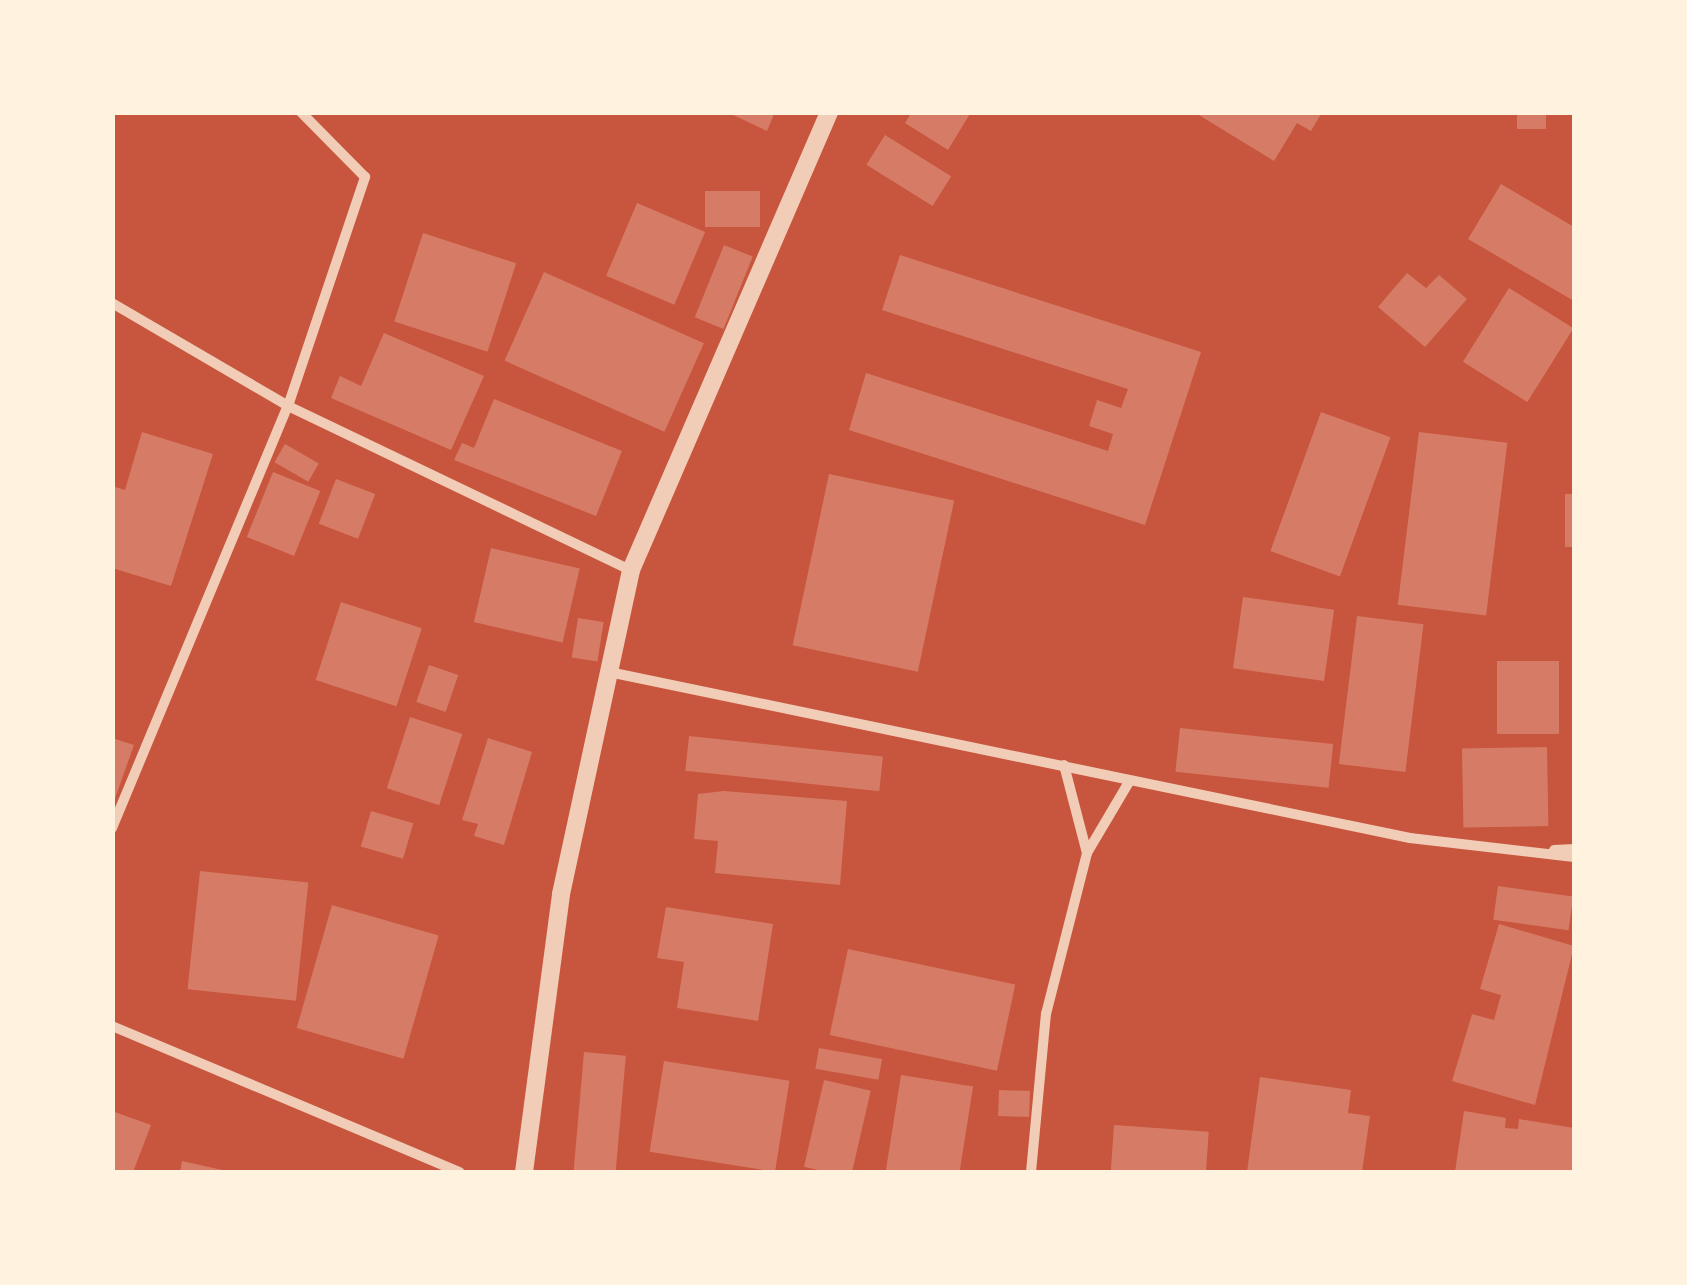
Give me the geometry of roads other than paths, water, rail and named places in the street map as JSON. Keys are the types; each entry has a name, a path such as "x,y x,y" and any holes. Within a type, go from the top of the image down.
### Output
{"street":[{"path":"112,828 288,406 365,177 315,115 301,112"},
{"path":"524,1172 562,894 630,570 829,112"},
{"path":"112,304 288,406 630,570"},
{"path":"609,672 1064,764 1129,782 1518,853 1574,857"},
{"path":"1064,764 1087,852"},
{"path":"1031,1172 1046,1014 1087,852 1129,782"},
{"path":"1518,853 1574,849"},
{"path":"112,1026 460,1172"}]}
